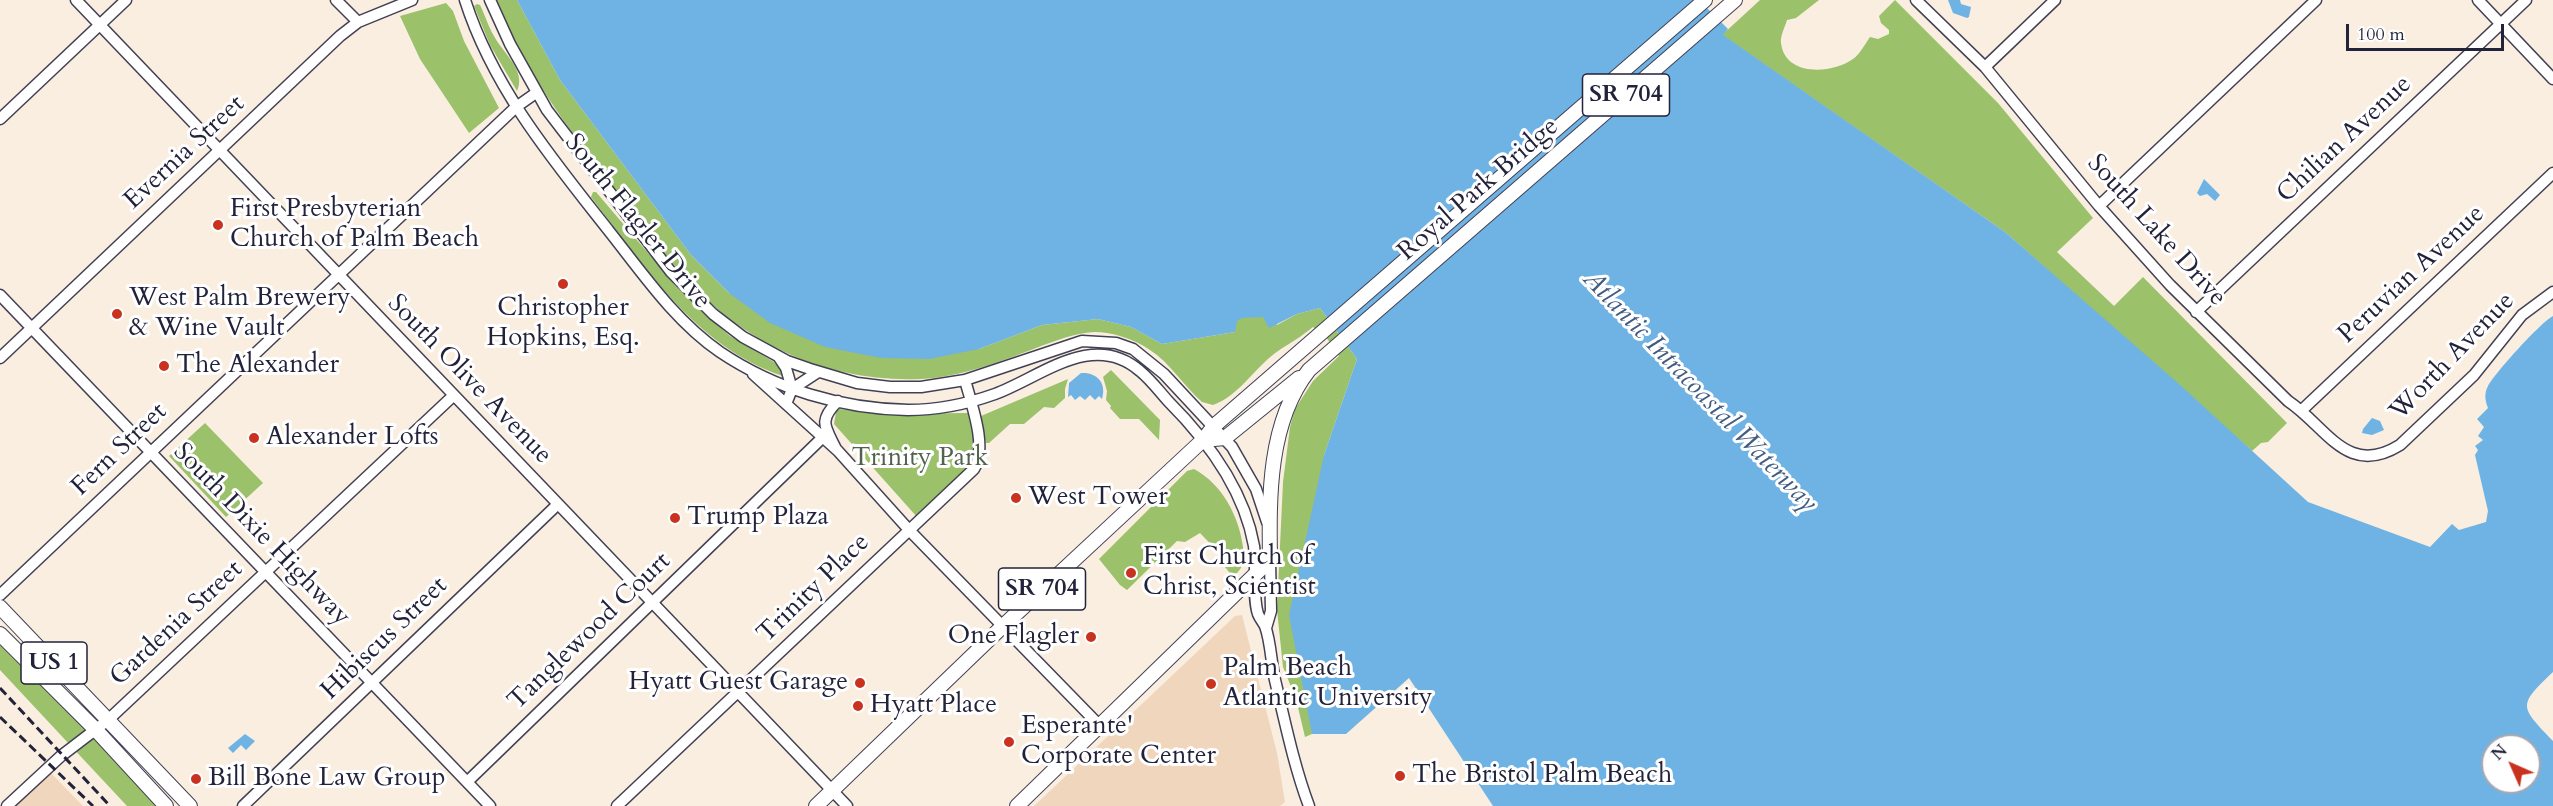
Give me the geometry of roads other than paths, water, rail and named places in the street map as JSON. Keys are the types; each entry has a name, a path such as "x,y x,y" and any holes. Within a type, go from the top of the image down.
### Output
{"main road":[{"name":"Royal Park Bridge","path":"1214,426 1705,0"},
{"name":"Royal Park Bridge","path":"1309,370 1735,0"},
{"name":"SR 704","path":"1269,531 1279,431 1290,399 1309,370"},
{"path":"1203,440 1225,438 1309,370"},
{"name":"SR 704","path":"816,806 1003,626 1203,440 1214,426"},
{"name":"South Flagler Drive","path":"1269,531 1270,560"},
{"path":"1017,806 1270,560"},
{"name":"US 1","path":"0,607 190,806"},
{"name":"US 1","path":"0,634 96,730 166,806"}],"street":[{"name":"South Olive Avenue","path":"76,0 847,806"},
{"path":"0,118 126,0"},
{"path":"336,0 358,22"},
{"name":"Evernia Street","path":"0,358 358,22 412,0"},
{"name":"South Flagler Drive","path":"465,0 475,29 516,107 589,206 674,311 717,350 750,370 805,394 882,409 909,410 971,402 998,393 1081,355 1121,359 1140,370 1203,440 1225,471 1243,507 1254,546 1257,613 1266,628 1280,699 1309,806"},
{"name":"South Flagler Drive","path":"490,0 536,93 619,205 685,287 729,327 778,356 818,372 857,383 890,387 921,387 966,380 1069,344 1092,340 1116,343 1133,349 1146,357 1225,438 1256,489 1269,531"},
{"name":"South Lake Drive","path":"1916,0 1985,67 2100,206 2196,312 2288,401 2302,410 2337,444 2350,453 2371,456 2386,453"},
{"path":"1985,67 2055,0"},
{"path":"2100,206 2316,0"},
{"path":"2478,0 2553,79"},
{"name":"Chilian Avenue","path":"2196,312 2526,0"},
{"name":"Fern Street","path":"0,595 339,277 516,107 536,93"},
{"name":"Peruvian Avenue","path":"2302,410 2553,173"},
{"name":"Worth Avenue","path":"2386,453 2408,438 2474,375 2510,328 2553,292"},
{"name":"South Dixie Highway","path":"0,295 490,806"},
{"path":"778,356 786,368 792,389"},
{"path":"750,370 821,439 838,452 910,531 1100,726"},
{"path":"786,404 792,389 818,372"},
{"name":"Trinity Place","path":"617,806 974,469 978,463 980,446 966,380"},
{"name":"Gardenia Street","path":"7,806 62,756 108,720 453,396"},
{"path":"838,401 828,411 825,425 838,452"},
{"name":"Tanglewood Court","path":"467,782 821,439"},
{"name":"Hibiscus Street","path":"243,806 557,505"},
{"name":"South Flagler Drive","path":"1266,628 1271,610 1270,560"}],"water":[{"name":"Atlantic Intracoastal Waterway","path":"517,0 1699,0 1728,29 1723,35 2005,232 2179,384 2308,502 2430,547 2452,524 2459,530 2486,522 2488,511 2475,455 2478,450 2475,446 2483,440 2478,436 2484,427 2477,419 2488,408 2485,397 2487,389 2499,370 2553,316 2553,672 2533,692 2527,706 2534,720 2553,741 2553,806 1493,806 1409,678 1346,734 1312,734 1289,615 1324,455 1357,359 1320,308 1297,314 1269,328 1263,317 1242,318 1237,321 1235,332 1162,344 1131,327 1098,319 1042,325 979,349 929,359 881,358 825,347 770,323 729,293 691,255 560,80"},
{"path":"1948,0 1960,0 1961,4 1971,7 1969,17 1953,13"},
{"path":"2204,179 2220,195 2215,201 2207,194 2200,196 2197,193"},
{"path":"1081,373 1092,374 1102,383 1102,399 1099,396 1095,400 1090,395 1085,400 1080,396 1075,400 1071,395 1068,397 1069,383"},
{"path":"2372,418 2380,421 2384,430 2372,435 2362,433 2363,429"},
{"path":"245,734 255,741 246,750 241,745 233,753 228,748"}],"railway":[{"path":"0,688 110,806"},
{"path":"0,717 93,806"}],"place":[{"name":"First Presbyterian Church of Palm Beach","path":"218,225"},
{"name":"Christopher Hopkins, Esq.","path":"563,284"},
{"name":"West Palm Brewery & Wine Vault","path":"117,314"},
{"name":"The Alexander","path":"164,366"},
{"name":"Alexander Lofts","path":"254,438"},
{"name":"West Tower","path":"1016,498"},
{"name":"Trump Plaza","path":"675,518"},
{"name":"First Church of Christ, Scientist","path":"1131,573"},
{"name":"One Flagler","path":"1091,637"},
{"name":"Hyatt Guest Garage","path":"860,683"},
{"name":"Palm Beach Atlantic University","path":"1211,684"},
{"name":"Hyatt Place","path":"858,706"},
{"name":"Esperante' Corporate Center","path":"1009,742"},
{"name":"The Bristol Palm Beach","path":"1400,776"},
{"name":"Bill Bone Law Group","path":"196,779"}],"park label":[{"name":"Trinity Park","path":"920,459"}]}
